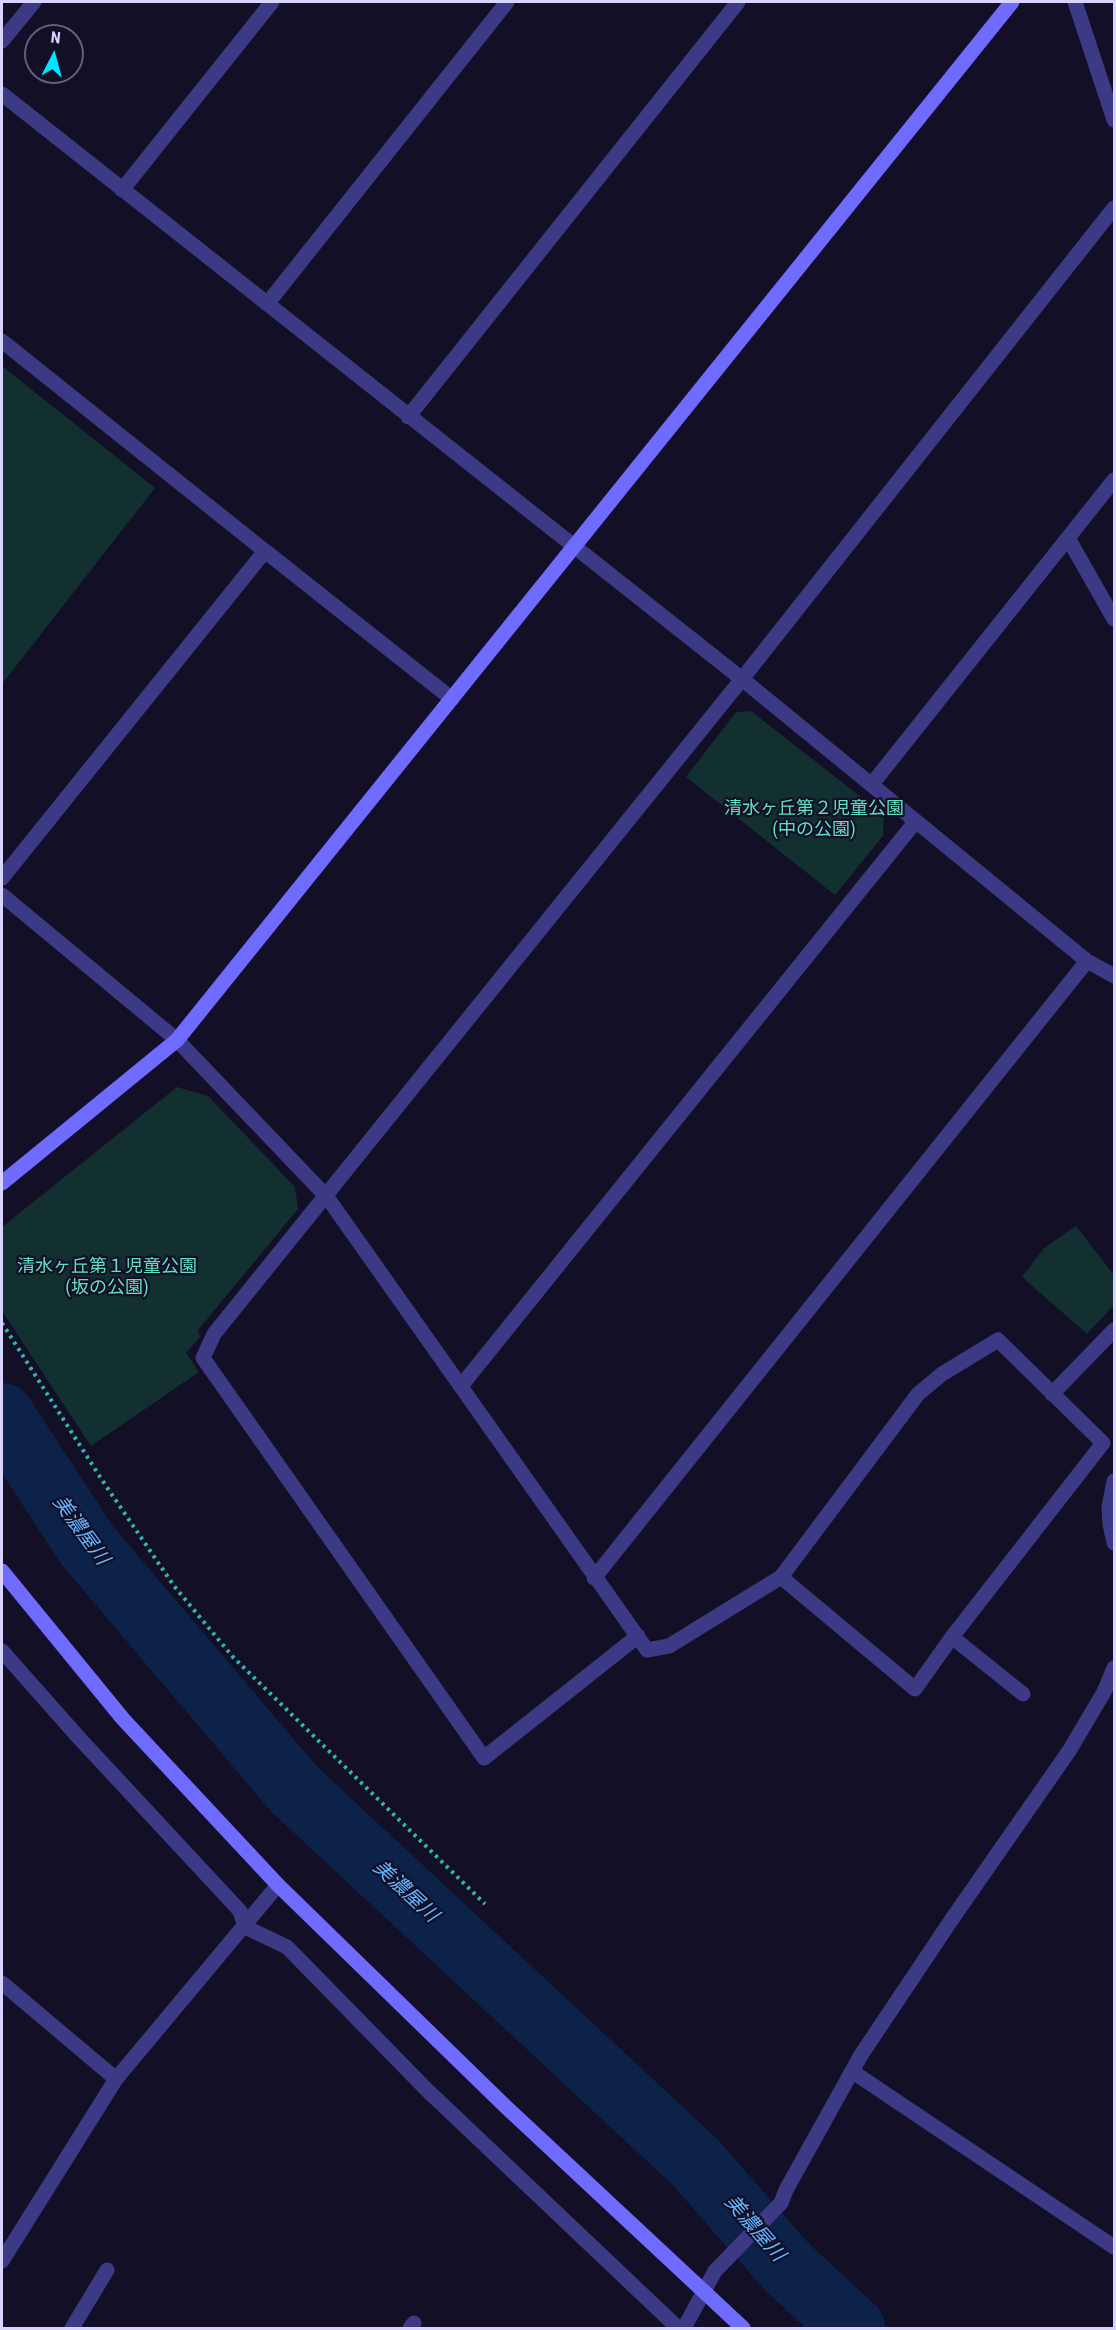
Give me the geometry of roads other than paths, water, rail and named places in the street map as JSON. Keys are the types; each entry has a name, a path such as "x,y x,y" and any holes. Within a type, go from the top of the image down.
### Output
{"street":[{"path":"2,41 34,2"},
{"path":"122,190 272,2"},
{"path":"267,304 507,2"},
{"path":"408,417 738,2"},
{"path":"2,1183 177,1040 1012,2"},
{"path":"1075,2 1114,120"},
{"path":"3,99 122,190 742,679 1087,961 1114,976"},
{"path":"638,1636 484,1758 203,1358 214,1334 327,1197 742,679 1114,208"},
{"path":"2,341 452,699"},
{"path":"872,784 1114,480"},
{"path":"1068,538 1114,619"},
{"path":"2,878 265,551"},
{"path":"460,1386 916,821"},
{"path":"2,895 177,1040 327,1197 647,1650 669,1646 781,1577 918,1394 942,1374 998,1340 1103,1443 952,1636 915,1689 781,1577"},
{"path":"594,1578 1087,961"},
{"path":"1052,1394 1114,1330"},
{"path":"1114,1481 1109,1507 1114,1543"},
{"path":"2,1571 123,1719 278,1885 505,2106 743,2328"},
{"path":"952,1636 1023,1694"},
{"path":"2,1651 80,1740 240,1911 244,1927"},
{"path":"684,2328 715,2271 781,2203 861,2055 1069,1751 1104,1692 1114,1668"},
{"path":"2,2261 116,2079 278,1885"},
{"path":"244,1927 287,1947 427,2090 678,2328"},
{"path":"2,1983 116,2079"},
{"path":"853,2072 1114,2247"},
{"path":"72,2328 107,2270"}],"waterway":[{"name":"美濃屋川","path":"2,1415 87,1545 294,1789 695,2162 787,2267 853,2328"}],"park label":[{"name":"清水ヶ丘第２児童公園 (中の公園)","path":"814,819"},
{"name":"清水ヶ丘第１児童公園 (坂の公園)","path":"107,1277"}]}
